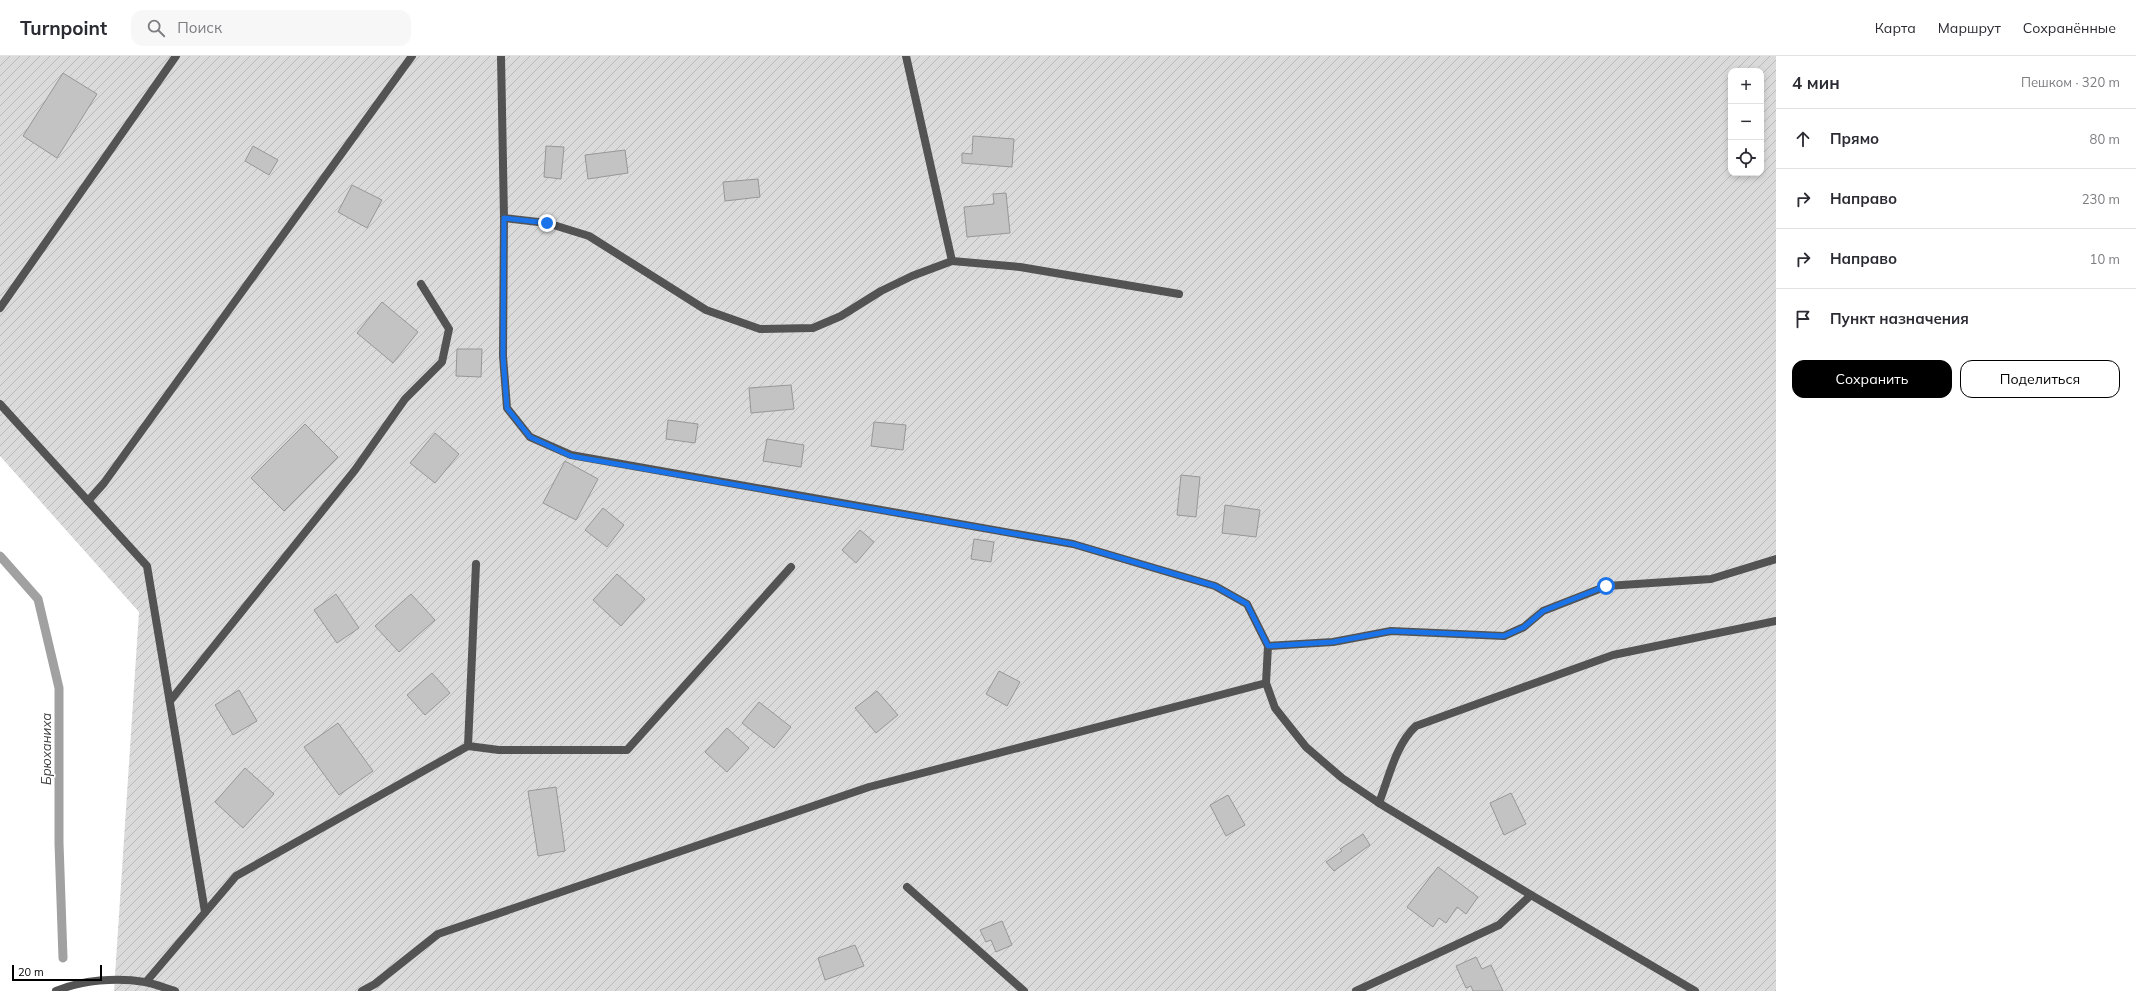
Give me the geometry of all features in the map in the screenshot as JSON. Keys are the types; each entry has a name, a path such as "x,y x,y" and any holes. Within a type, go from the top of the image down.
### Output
{"street":[{"path":"0,308 176,56"},
{"path":"88,501 104,483 412,56"},
{"path":"501,56 504,218 503,356 507,408 530,437 571,456 1073,544 1215,586 1247,604 1268,646 1266,683 1275,708 1306,747 1342,778 1531,895 1695,991"},
{"path":"906,56 952,261"},
{"path":"504,218 547,223 589,236 706,310 760,329 813,328 841,316 881,291 912,276 952,261 1020,267 1179,294"},
{"path":"170,701 356,470 405,399 442,362 449,329 421,284"},
{"path":"0,404 147,566 205,912"},
{"path":"1268,646 1333,642 1391,631 1504,636 1524,627 1543,611 1606,586 1711,579 1776,559"},
{"path":"468,746 476,564"},
{"path":"146,982 236,876 468,746 499,750 627,750 791,567"},
{"path":"1379,802 1402,742 1416,726 1613,655 1776,621"},
{"path":"362,991 375,984 438,934 869,786 1266,683"},
{"path":"907,887 1024,991"},
{"path":"1356,991 1500,925 1531,895"},
{"path":"56,991 65,987 115,979 146,982 175,991"}],"shaded area":[{"path":"0,56 1776,56 1776,991 114,991 139,612 0,456"}],"building":[{"path":"63,73 97,94 57,158 23,136"},
{"path":"973,136 1014,139 1012,167 962,163 962,153 972,154"},
{"path":"253,146 278,160 269,175 245,161"},
{"path":"546,146 564,147 561,179 544,177"},
{"path":"625,150 628,173 588,179 585,155"},
{"path":"758,179 760,197 725,201 723,182"},
{"path":"352,185 382,200 367,228 338,212"},
{"path":"1006,193 1010,233 967,237 964,207 994,204 993,194"},
{"path":"382,302 418,332 393,363 357,333"},
{"path":"457,349 482,349 481,377 456,376"},
{"path":"791,385 794,409 751,413 749,388"},
{"path":"668,420 698,424 695,443 666,439"},
{"path":"874,422 906,425 903,450 871,446"},
{"path":"305,424 338,457 284,511 251,478"},
{"path":"435,433 459,454 435,483 410,463"},
{"path":"767,439 804,445 801,467 763,461"},
{"path":"565,461 598,479 576,520 543,503"},
{"path":"1181,475 1200,477 1196,517 1177,515"},
{"path":"1225,505 1260,510 1256,537 1222,533"},
{"path":"603,508 624,525 607,547 585,530"},
{"path":"860,530 874,542 856,563 842,550"},
{"path":"974,539 994,542 991,562 971,559"},
{"path":"617,574 645,599 621,626 593,600"},
{"path":"336,594 359,628 337,643 314,610"},
{"path":"411,594 435,620 399,652 375,626"},
{"path":"999,671 1020,682 1007,706 986,694"},
{"path":"432,673 450,693 425,715 407,695"},
{"path":"239,690 257,721 233,735 215,705"},
{"path":"877,691 898,715 876,733 855,708"},
{"path":"759,702 791,727 774,748 742,723"},
{"path":"338,723 373,771 339,795 304,747"},
{"path":"727,728 749,748 727,772 705,752"},
{"path":"245,768 274,794 243,828 215,802"},
{"path":"556,787 565,851 538,856 528,791"},
{"path":"1511,793 1526,824 1504,835 1490,803"},
{"path":"1228,795 1245,825 1226,836 1210,805"},
{"path":"1363,834 1370,845 1334,871 1326,862 1342,851 1340,849"},
{"path":"1438,867 1478,897 1466,914 1457,907 1446,923 1439,918 1433,927 1407,907"},
{"path":"1002,921 1012,945 996,952 991,940 986,942 980,930"},
{"path":"855,945 864,966 825,980 818,958"},
{"path":"1476,957 1482,969 1491,965 1503,991 1473,991 1471,986 1466,988 1456,966"}],"waterway":[{"name":"Брюханиха","path":"0,556 38,599 59,688 59,843 63,958"}],"route":[{"path":"547,223 504,218 503,356 507,408 530,437 571,456 1073,544 1215,586 1247,604 1268,646 1333,642 1391,631 1472,636 1504,636 1524,627 1543,611 1606,586"}]}
